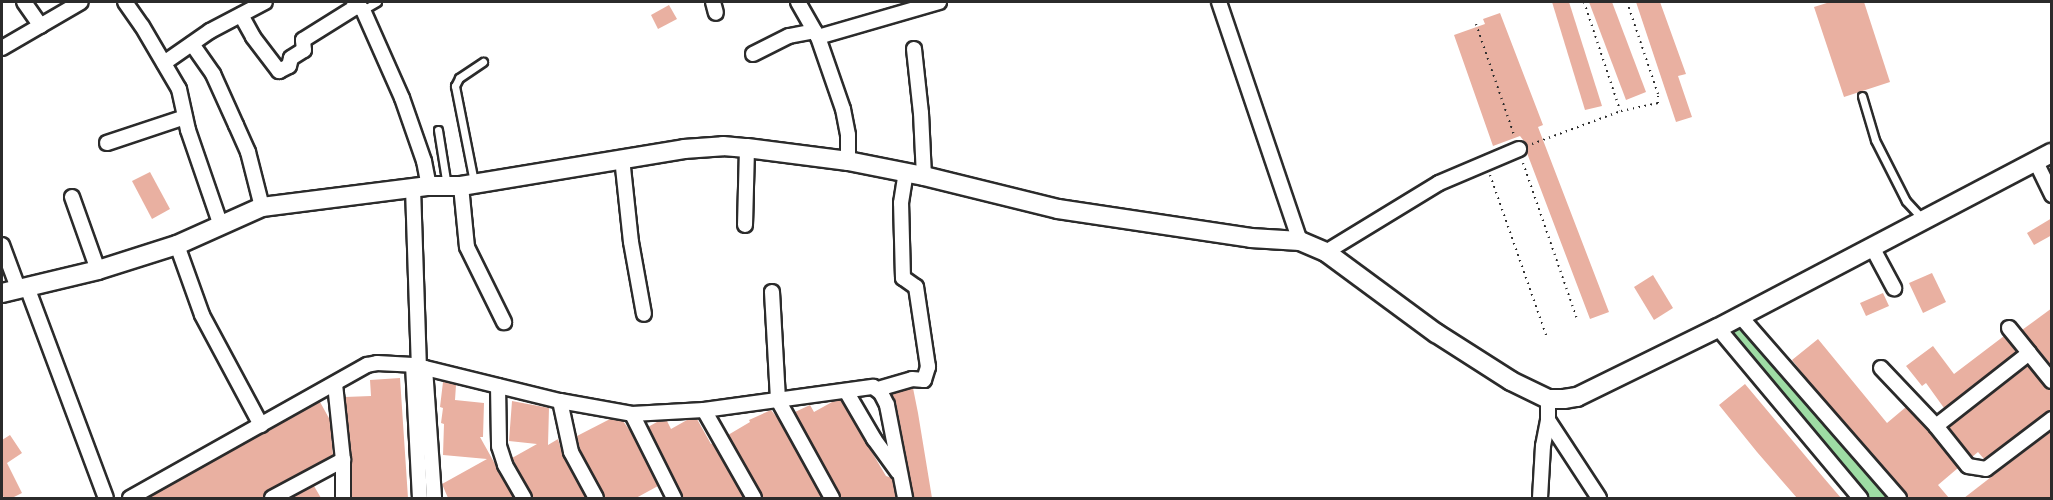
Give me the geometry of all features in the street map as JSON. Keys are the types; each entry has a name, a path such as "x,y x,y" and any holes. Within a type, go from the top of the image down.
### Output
{"street":[{"path":"24,2 41,26"},
{"path":"2,48 81,2"},
{"path":"124,2 179,89 185,117 221,226"},
{"path":"164,63 210,30 266,2"},
{"path":"798,2 816,34 846,122 848,161"},
{"path":"753,54 789,36 816,34 939,2"},
{"path":"1219,2 1300,241"},
{"path":"241,15 253,37 279,71 289,66 291,58 304,50 303,40 359,5 415,131 445,186 467,247 504,322"},
{"path":"192,44 213,74 236,124 248,152 262,207"},
{"path":"130,498 372,363 419,366 560,401 632,414 704,410 846,391 867,386 878,389 912,379 924,380 928,368 924,321 916,287 903,278 901,203 915,174 921,113 914,49"},
{"path":"107,143 185,117"},
{"path":"15,289 98,270 177,245 262,207 445,186 706,147 747,148 848,161 915,174 1058,209 1251,238 1300,241 1326,252 1436,333 1511,381 1548,399 1577,397 1718,328 2044,158 2052,195"},
{"path":"745,225 747,148"},
{"path":"1326,252 1395,207 1439,183 1519,149"},
{"path":"622,158 631,242 644,314"},
{"path":"420,498 419,366 445,186"},
{"path":"72,197 98,270"},
{"path":"2,245 15,289 106,498"},
{"path":"177,245 202,315 261,425"},
{"path":"1872,248 1894,288"},
{"path":"772,292 778,400 832,498"},
{"path":"1740,316 1899,498"},
{"path":"1718,328 1860,498"},
{"path":"2009,328 2052,381"},
{"path":"1936,426 2029,353"},
{"path":"419,366 435,496"},
{"path":"1881,368 1936,426 1968,466 1986,469 2052,418"},
{"path":"335,384 343,460 343,498"},
{"path":"498,386 499,446 506,465 524,498"},
{"path":"878,389 887,405 905,498"},
{"path":"846,391 873,439 900,475"},
{"path":"1540,498 1548,399"},
{"path":"560,401 571,452 596,498"},
{"path":"704,410 754,498"},
{"path":"632,414 674,498"},
{"path":"1548,420 1599,498"},
{"path":"272,498 343,460"}],"lane":[{"path":"359,5 377,2"},
{"path":"445,186 455,86 459,78 483,62"},
{"path":"1862,96 1875,140 1906,201 1924,220"},
{"path":"438,130 445,186"}],"path":[{"path":"1584,2 1621,111"},
{"path":"1519,149 1621,111 1653,104 1659,100 1627,2"},
{"path":"1476,24 1578,322"},
{"path":"1486,164 1547,338"}],"green space":[{"path":"1740,316 1899,498 1860,498 1718,328"}],"building":[{"path":"1552,2 1569,2 1602,106 1585,110"},
{"path":"1589,2 1612,2 1646,92 1626,100"},
{"path":"1636,2 1660,2 1686,74 1678,76 1692,117 1676,122"},
{"path":"1830,2 1864,2 1890,82 1844,97 1814,7"},
{"path":"669,5 677,19 658,29 651,15"},
{"path":"1500,13 1543,125 1538,127 1609,312 1590,319 1527,153 1527,145 1520,136 1493,146 1454,35 1485,24 1483,19"},
{"path":"150,172 170,209 152,219 132,181"},
{"path":"2052,218 2052,235 2034,245 2027,233"},
{"path":"1932,273 1946,302 1923,313 1909,283"},
{"path":"1653,275 1673,308 1654,320 1634,287"},
{"path":"1883,293 1889,306 1866,316 1860,303"},
{"path":"2052,308 2052,366 2022,330"},
{"path":"2004,336 2016,352 1944,408 1926,383 1922,386 1906,366 1933,346 1954,374"},
{"path":"1818,339 1887,423 1906,407 1929,432 1958,468 1938,485 1949,498 1908,498 1906,492 1807,379 1792,360"},
{"path":"2028,366 2045,387 2052,390 2052,410 1984,459 1978,452 1972,457 1949,427"},
{"path":"400,378 408,498 352,498 352,459 345,397 371,396 370,380"},
{"path":"443,382 456,385 455,400 484,403 483,437 480,437 514,498 448,498 442,484 487,459 443,455 444,424 441,423 443,408 440,407"},
{"path":"1745,384 1841,498 1797,498 1757,452 1719,405"},
{"path":"913,388 932,498 914,498 896,403 892,394"},
{"path":"841,400 886,476 892,478 896,498 841,498 795,412 810,405 814,412 832,402"},
{"path":"512,401 549,408 548,445 558,439 563,456 586,498 533,498 512,458 537,444 509,441"},
{"path":"320,402 330,420 333,455 268,490 263,498 147,498"},
{"path":"771,410 779,420 822,498 763,498 728,435 750,422 749,420"},
{"path":"610,419 623,421 633,435 658,486 636,498 605,498 580,449 577,436"},
{"path":"697,419 744,498 683,498 648,427 657,422 667,421 671,429 687,420"},
{"path":"2052,431 2052,498 1964,498 1995,474"},
{"path":"10,435 22,453 7,463 22,493 12,498 4,498 2,494 2,440"},
{"path":"314,486 321,498 290,498"}]}
